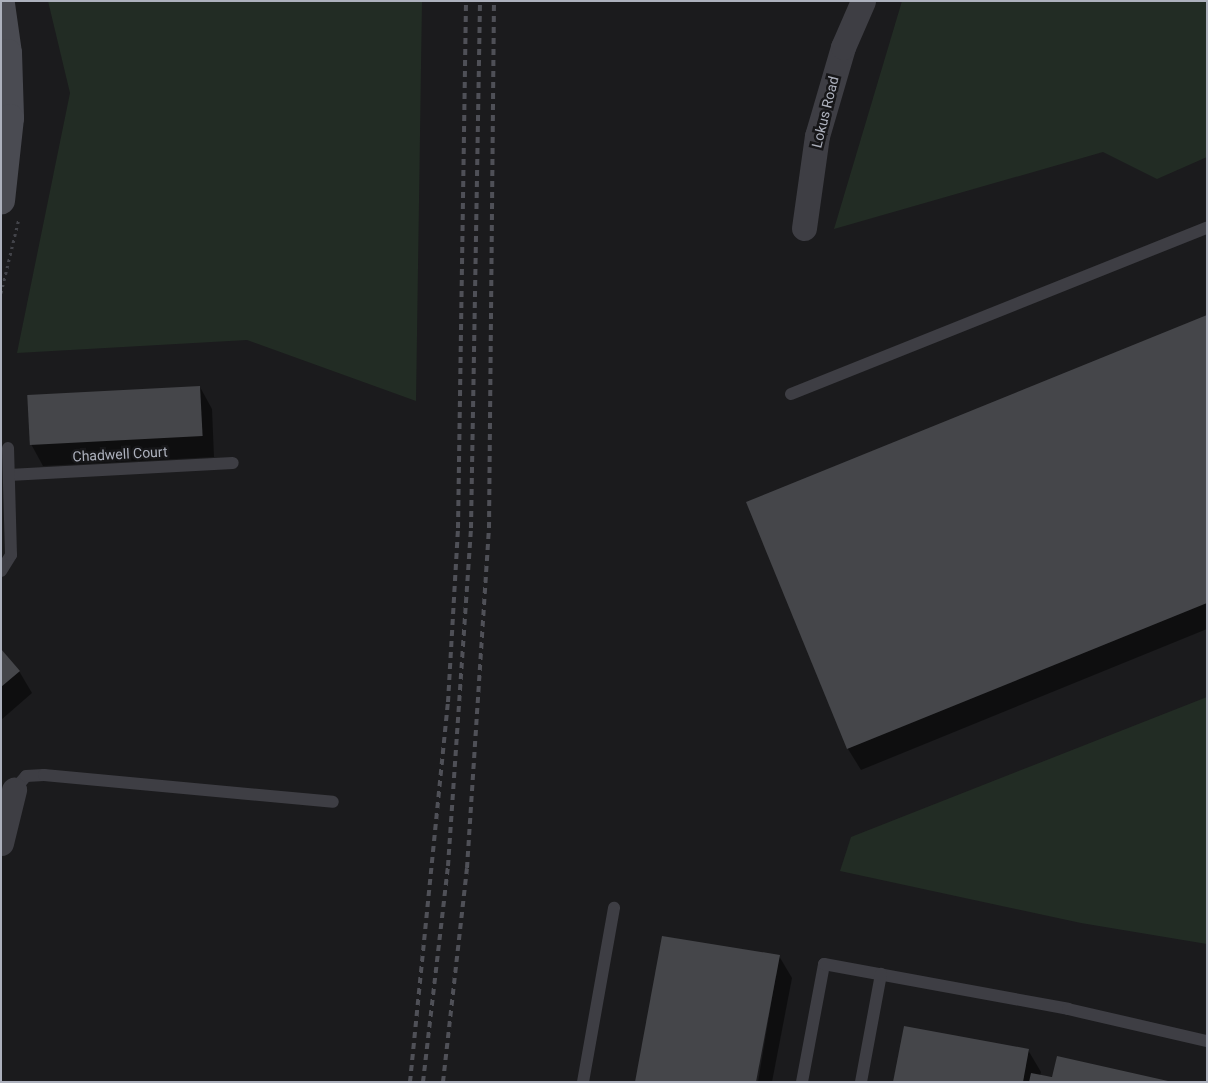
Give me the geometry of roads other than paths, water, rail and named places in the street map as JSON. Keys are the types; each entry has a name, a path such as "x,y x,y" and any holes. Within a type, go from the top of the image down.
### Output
{"street":[{"name":"Lokus Road","path":"804,228 817,136 843,47 863,1"},
{"path":"1,4 8,54 10,118 1,201"},
{"path":"1,842 14,790"}],"lane":[{"path":"791,394 1207,228"},
{"path":"1,571 11,555 8,448"},
{"name":"Chadwell Court","path":"9,475 233,463"},
{"path":"14,790 26,776 44,775 333,802"},
{"path":"583,1082 614,908"},
{"path":"802,1082 824,964 1068,1009 1207,1041"},
{"path":"861,1082 881,974"}],"railway":[{"path":"410,1082 448,702 458,528 466,1"},
{"path":"423,1082 448,866 471,528 480,1"},
{"path":"443,1082 467,868 489,528 494,1"}]}
